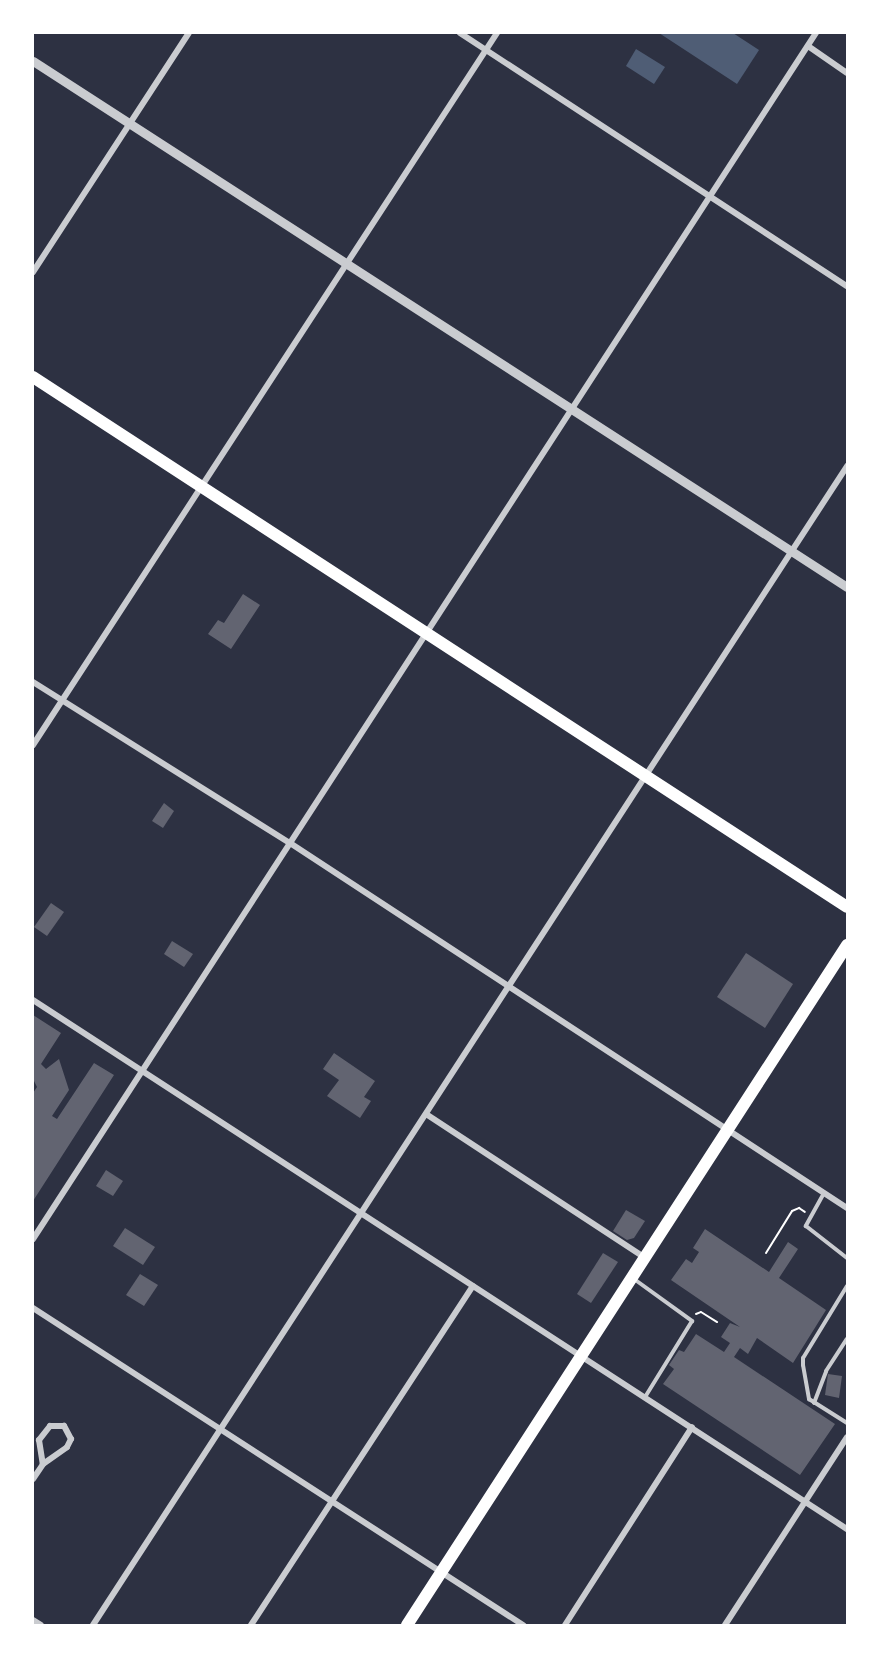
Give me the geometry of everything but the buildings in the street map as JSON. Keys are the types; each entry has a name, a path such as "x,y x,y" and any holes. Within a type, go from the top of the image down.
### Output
{"main road":[{"path":"33,377 847,907"},
{"path":"407,1625 847,945"}],"street":[{"path":"33,272 189,33"},
{"path":"460,33 847,286"},
{"path":"33,745 497,33"},
{"path":"33,1239 816,33"},
{"path":"808,46 847,73"},
{"path":"33,61 847,587"},
{"path":"93,1625 847,466"},
{"path":"33,682 290,843 847,1208"},
{"path":"33,1000 847,1529"},
{"path":"426,1114 645,1258"},
{"path":"252,1625 473,1286"},
{"path":"33,1308 523,1625"},
{"path":"33,1479 43,1464 67,1447 71,1439 64,1426 50,1426 39,1440 43,1464"},
{"path":"565,1625 692,1427"},
{"path":"725,1625 847,1437"},
{"path":"33,1620 41,1625"}],"lane":[{"path":"824,1193 810,1215 808,1231 847,1258"},
{"path":"632,1278 692,1321 645,1397"},
{"path":"847,1286 803,1358 808,1395 814,1403 847,1423"},
{"path":"814,1403 826,1371 847,1339"}],"path":[{"path":"766,1253 792,1211 799,1208 810,1215"},
{"path":"692,1321 701,1312 717,1322"}],"water":[{"path":"659,33 733,33 759,50 737,84"},
{"path":"636,49 665,67 654,84 626,66"}]}
